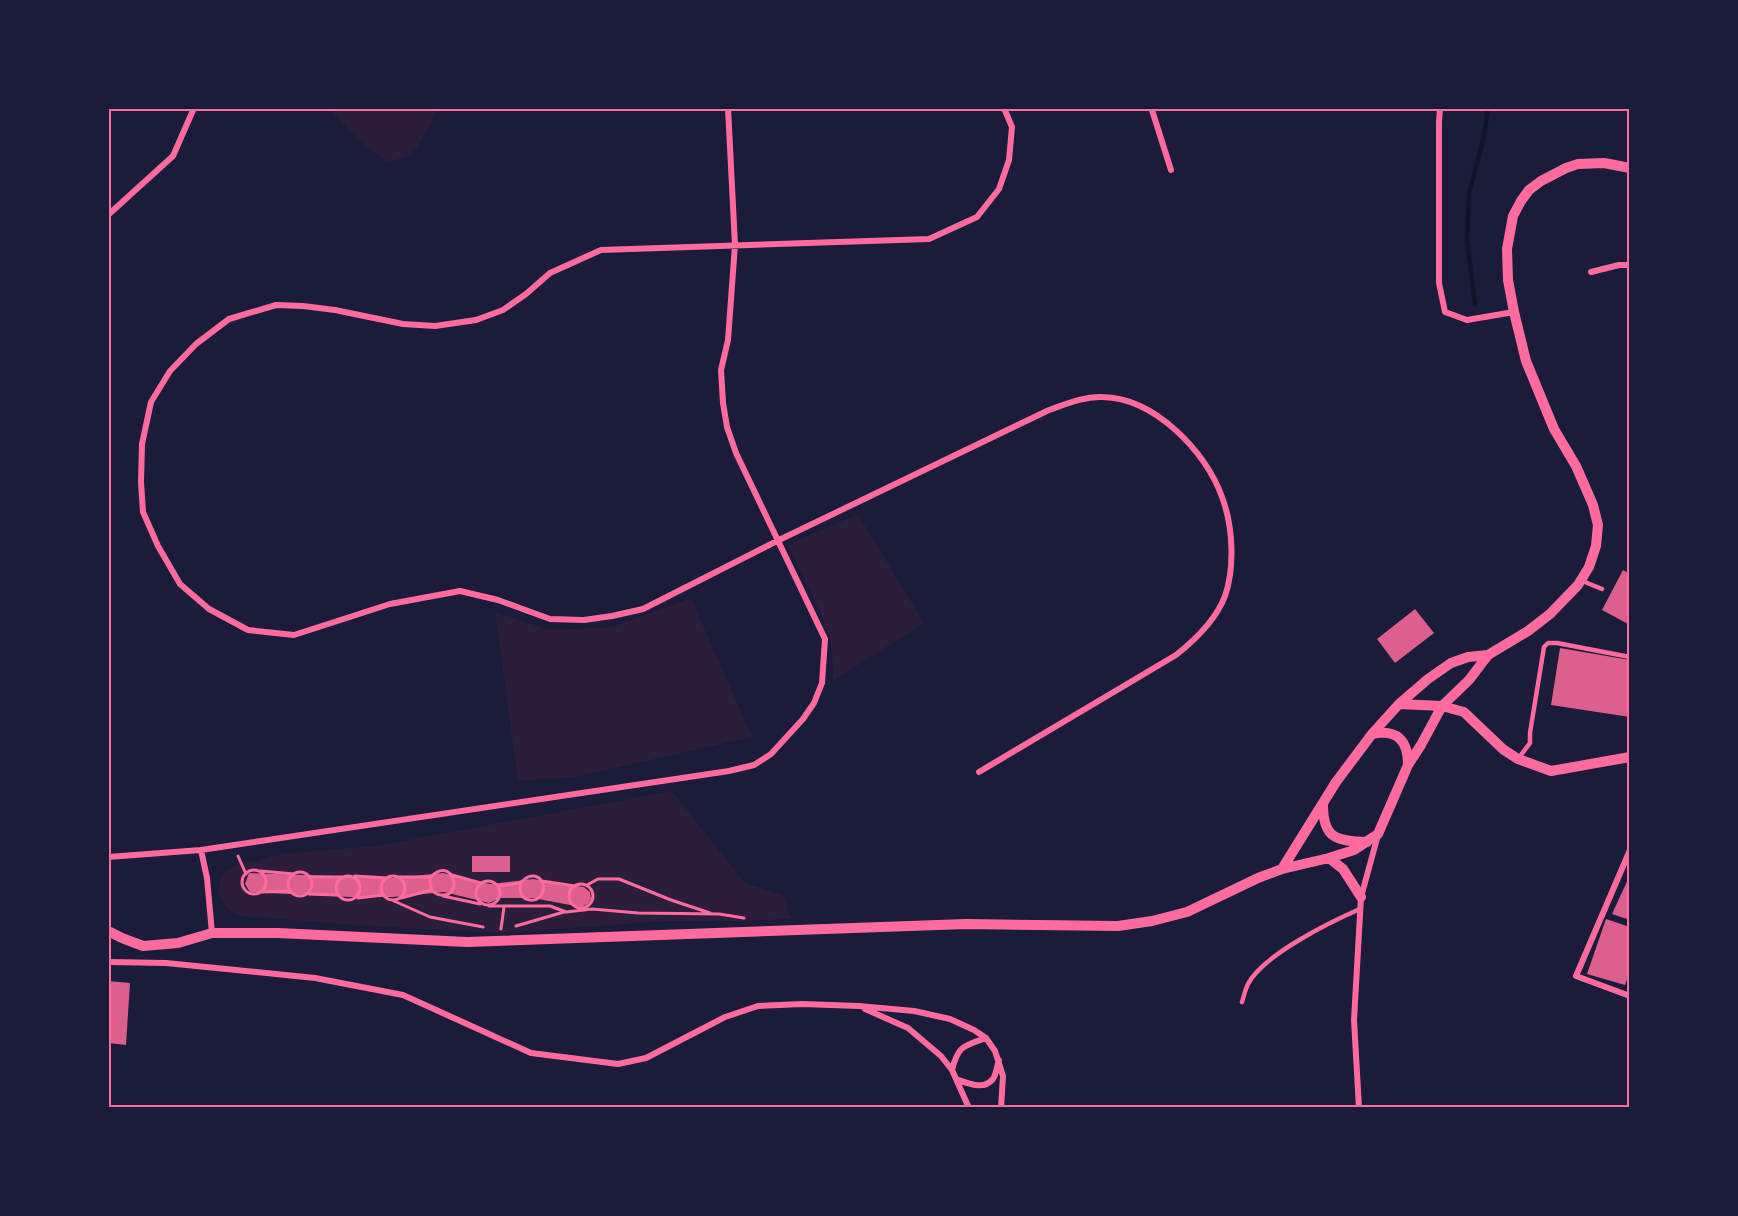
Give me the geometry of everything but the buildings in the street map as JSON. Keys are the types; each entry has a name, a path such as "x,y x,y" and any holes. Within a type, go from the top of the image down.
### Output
{"street":[{"path":"108,215 173,156 194,108"},
{"path":"108,858 201,850 729,771 754,765 771,754 803,719 814,703 822,683 825,639 736,453 727,427 723,404 722,370 728,340 735,245 728,108"},
{"path":"979,772 1176,655 1194,641 1224,598 1230,574 1232,547 1222,497 1198,453 1157,415 1133,403 1102,396 1050,410 779,540 643,609 584,620 550,619 498,600 460,591 390,604 294,635 248,630 209,609 180,584 158,546 143,512 142,444 151,402 170,371 196,344 229,318 276,305 335,310 403,324 435,326 476,320 502,310 526,294 550,273 601,250 929,239 977,218 999,189 1009,160 1012,127 1004,108"},
{"path":"1150,108 1170,170"},
{"path":"1440,108 1438,122 1439,283 1445,312 1467,320 1514,312"},
{"path":"1359,1108 1354,1020 1360,909 1361,897 1378,834 1408,765 1442,706 1469,680 1488,655 1527,632 1566,598 1589,567 1596,546 1598,525 1593,505 1576,466 1554,429 1526,361 1508,280 1507,249 1513,216 1529,190 1553,174 1578,164 1604,163 1630,168"},
{"path":"1591,272 1619,265 1630,265"},
{"path":"1282,869 1336,782 1372,734 1399,704 1451,663 1468,657 1488,655"},
{"path":"1399,704 1442,706 1464,712 1504,750 1518,759 1551,771 1630,757"},
{"path":"1372,734 1392,733 1399,737 1406,745 1408,765"},
{"path":"1323,805 1325,827 1331,833 1340,839 1369,842"},
{"path":"108,931 143,946 178,943 212,933 278,933 467,942 966,924 1118,926 1152,921 1187,912 1282,869 1354,850 1378,834"},
{"path":"201,850 208,885 212,933"},
{"path":"1630,850 1576,976 1630,996"},
{"path":"1329,858 1343,869 1361,897"},
{"path":"108,962 166,963 315,978 403,995 531,1053 618,1064 646,1058 725,1017 758,1006 802,1004 914,1011 950,1019 986,1038 995,1051 1003,1076 1000,1108"},
{"path":"859,1006 908,1028 941,1056 952,1070 969,1108"},
{"path":"952,1070 956,1053 966,1045 986,1038"},
{"path":"956,1079 975,1086 984,1085 993,1079 999,1060"}],"lane":[{"path":"1580,580 1602,589"},
{"path":"1518,759 1530,743 1544,647 1548,643 1630,657"},
{"path":"1242,1002 1248,983 1278,954 1331,922 1360,909"}],"path":[{"path":"238,856 246,874"},
{"path":"290,891 249,894 242,882 246,874 254,870 306,873 313,882 308,894"},
{"path":"260,871 267,880 262,892"},
{"path":"481,883 441,871 431,877 430,883 431,890 437,894 482,905 549,906 566,912"},
{"path":"294,874 288,884 295,896 338,895"},
{"path":"310,877 347,875 387,878"},
{"path":"443,896 454,888 452,875"},
{"path":"354,876 361,886 356,898"},
{"path":"431,877 393,876 387,878 382,882 383,895 388,900 430,917 491,929"},
{"path":"542,881 543,893 539,898 533,901 526,900 521,895 519,888 521,882 531,876 542,881 575,886"},
{"path":"342,877 337,882 336,888 338,895 343,899 350,901 356,898 383,895"},
{"path":"398,877 406,886 401,898"},
{"path":"586,885 598,879 620,879 671,900 715,914"},
{"path":"482,905 475,893 477,887 487,881 498,886 500,892 500,898 489,906"},
{"path":"498,886 521,882"},
{"path":"512,928 583,909 589,906 594,894 586,885 580,884 570,890 569,896 576,908 583,909 638,913 715,914 752,919"},
{"path":"394,901 431,890"},
{"path":"501,931 504,907"}],"shaded area":[{"path":"328,108 439,108 418,146 406,157 388,162 368,149"},
{"path":"858,514 924,623 833,681 830,637 788,545"},
{"path":"691,598 752,737 575,777 518,781 495,612 549,630 612,627"},
{"path":"672,791 745,883 784,895 790,919 667,921 500,933 242,916 229,910 219,894 220,882 224,873 241,862 258,861 281,854 376,846"}],"waterway":[{"path":"1475,304 1467,240 1469,193 1484,137 1488,108"}]}
